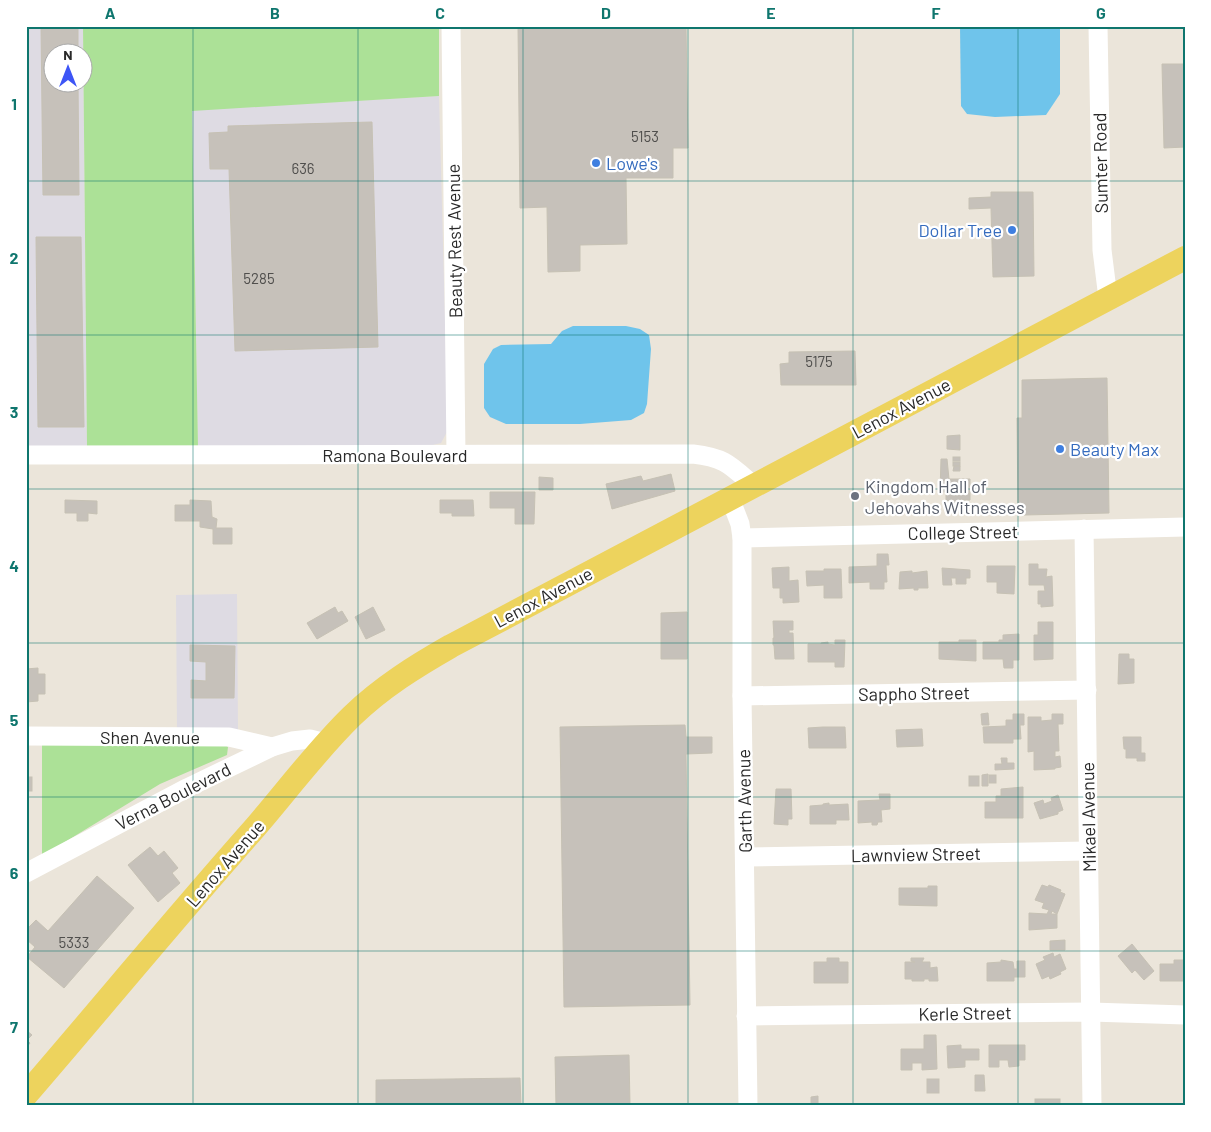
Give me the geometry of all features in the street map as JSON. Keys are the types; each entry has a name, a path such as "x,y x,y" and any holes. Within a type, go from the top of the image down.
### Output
{"main road":[{"name":"Lenox Avenue","path":"26,1095 326,744 353,715 390,684 428,660 730,498 1185,258"}],"street":[{"name":"Beauty Rest Avenue","path":"451,26 456,455"},
{"name":"Sumter Road","path":"1098,26 1102,250 1108,298"},
{"name":"Ramona Boulevard","path":"26,455 693,454 724,461 754,486"},
{"name":"Garth Avenue","path":"730,498 740,524 742,538 742,696 748,1106"},
{"name":"College Street","path":"742,538 1185,527"},
{"name":"Mikael Avenue","path":"1084,529 1092,1106"},
{"name":"Sappho Street","path":"742,696 1087,690"},
{"name":"Shen Avenue","path":"26,736 229,737 272,747"},
{"name":"Verna Boulevard","path":"26,873 188,788 272,747 292,741 310,739 326,744"},
{"name":"Lawnview Street","path":"745,857 1088,851"},
{"name":"Kerle Street","path":"746,1016 1091,1012 1185,1015"}],"shaded area":[{"path":"26,26 83,26 83,42 42,42 42,92 84,92 87,446 26,447"},
{"path":"439,96 448,430 441,443 424,447 198,447 192,110"},
{"path":"237,594 238,731 177,731 176,595"}],"green space":[{"path":"83,26 439,26 439,96 192,111 198,447 87,446 84,92 92,92 92,42 83,42"},
{"path":"42,741 222,743 228,747 227,755 160,784 42,856"}],"water":[{"path":"960,26 1060,26 1060,94 1046,115 995,117 967,114 961,106"},
{"path":"573,326 626,326 640,329 649,335 651,349 647,404 644,413 631,420 580,424 506,424 490,417 484,408 484,364 493,349 501,345 551,344 562,331"}],"building":[{"path":"41,26 78,26 78,42 42,42 42,92 78,92 79,195 43,195"},
{"name":"Lowe's","path":"518,26 686,26 688,148 673,148 673,178 626,178 627,244 580,245 580,271 548,272 547,207 520,208"},
{"path":"1162,64 1185,64 1185,147 1164,148"},
{"path":"372,122 378,347 235,351 229,169 210,169 209,133 228,132 228,126"},
{"path":"991,192 1033,192 1034,276 993,277 991,208 969,209 969,198 991,197"},
{"path":"36,237 81,237 84,427 38,427"},
{"path":"855,351 856,385 781,385 780,364 789,363 789,352"},
{"path":"1107,378 1109,513 1024,515 1024,513 1018,513 1017,418 1022,418 1022,380"},
{"path":"960,435 960,450 947,449 947,436"},
{"path":"953,457 960,457 960,461 953,461"},
{"path":"941,459 947,459 949,479 970,479 970,500 959,500 959,503 953,503 953,500 946,501 946,492 940,492"},
{"path":"953,462 960,462 960,466 953,466"},
{"path":"954,466 960,466 960,471 953,471"},
{"path":"671,474 675,491 612,509 606,484 641,476 643,481"},
{"path":"539,477 553,478 553,490 539,490"},
{"path":"490,492 535,492 534,524 515,524 515,508 490,508"},
{"path":"65,500 97,501 97,514 88,513 88,521 77,521 77,513 65,513"},
{"path":"190,500 211,501 212,517 217,519 216,528 232,528 232,544 213,544 213,529 200,527 200,521 175,521 175,505 190,505"},
{"path":"440,500 473,500 474,516 452,516 452,513 440,513"},
{"path":"877,554 888,554 889,565 886,565 887,582 884,582 884,589 870,589 870,582 849,583 849,567 877,566"},
{"path":"1029,564 1038,564 1038,569 1047,569 1046,577 1052,576 1053,606 1041,607 1041,604 1038,604 1038,591 1045,591 1044,585 1029,585"},
{"path":"987,566 1015,566 1014,594 997,593 997,582 987,582"},
{"path":"789,567 789,581 798,580 799,602 783,603 783,598 780,598 780,588 773,588 772,568"},
{"path":"942,568 970,570 970,578 966,578 966,584 956,584 956,578 951,578 952,585 943,585"},
{"path":"824,569 841,569 842,598 824,598 824,585 807,586 806,571 824,571"},
{"path":"912,571 912,573 927,571 928,588 918,588 918,590 914,590 914,588 899,589 900,572"},
{"path":"335,607 338,613 342,611 348,621 317,639 307,623"},
{"path":"373,607 385,630 366,639 355,617"},
{"path":"687,612 687,659 661,659 661,613"},
{"path":"773,621 793,621 793,630 789,630 789,633 793,633 794,659 775,659"},
{"path":"1038,622 1053,622 1053,659 1034,660 1034,635 1038,635"},
{"path":"1019,634 1019,660 1013,660 1013,668 1004,668 1003,659 983,659 983,642 999,642 999,640 1003,640 1003,635"},
{"path":"835,640 845,640 844,667 835,667 835,662 808,662 808,644 828,642 828,644 835,645"},
{"path":"959,640 976,640 976,661 939,659 939,642 959,642"},
{"path":"190,645 235,646 234,698 191,698 191,680 206,681 206,662 190,661"},
{"path":"1119,654 1129,654 1129,659 1134,659 1134,683 1118,684"},
{"path":"38,668 38,674 45,674 45,694 38,694 38,701 26,702 26,669"},
{"path":"988,713 989,725 982,725 981,714"},
{"path":"1013,714 1024,714 1024,725 1020,725 1021,739 1013,739 1013,743 984,743 983,727 1006,726 1006,720 1013,720"},
{"path":"1052,714 1063,714 1063,724 1058,724 1059,751 1055,751 1055,757 1060,756 1061,767 1034,770 1034,751 1028,752 1028,717 1041,717 1041,721 1052,720"},
{"path":"685,725 686,737 712,737 712,753 686,754 690,1005 564,1007 560,727"},
{"path":"845,727 846,748 809,748 808,728"},
{"path":"922,729 923,746 897,747 896,730"},
{"path":"1123,737 1141,737 1141,753 1145,753 1145,761 1137,761 1137,758 1126,758"},
{"path":"1001,758 1007,758 1007,763 1014,763 1014,769 995,770 995,764 1002,764"},
{"path":"988,774 988,786 982,786 982,775"},
{"path":"989,775 996,775 996,783 989,783"},
{"path":"969,776 979,776 979,786 969,786"},
{"path":"26,777 32,777 32,791 26,791"},
{"path":"1023,787 1023,818 985,818 985,802 996,802 996,796 1001,796 1001,789"},
{"path":"776,789 791,789 792,819 788,819 788,825 774,824"},
{"path":"879,794 890,794 890,809 881,810 882,822 878,822 877,825 872,825 872,822 858,823 858,801 880,800"},
{"path":"1058,795 1063,810 1058,812 1058,814 1040,819 1034,803 1043,800 1044,804 1052,801 1051,798"},
{"path":"829,803 829,805 848,804 849,820 836,820 836,824 810,824 810,806"},
{"path":"150,847 158,856 164,851 178,868 172,873 180,883 158,902 128,865"},
{"path":"97,876 134,908 64,988 27,957 35,947 26,939 26,930 36,920 48,931"},
{"path":"1042,885 1048,887 1049,885 1061,890 1060,892 1065,894 1057,914 1057,928 1029,930 1029,913 1047,914 1049,910 1042,908 1044,903 1035,900"},
{"path":"928,886 937,886 937,906 899,905 899,888 928,888"},
{"path":"1065,940 1065,950 1050,950 1050,941"},
{"path":"1132,944 1154,971 1144,980 1135,970 1132,973 1118,956"},
{"path":"1053,953 1054,957 1060,954 1066,969 1060,972 1061,974 1050,979 1049,976 1042,979 1036,964 1045,960 1043,957"},
{"path":"827,958 839,958 839,962 848,962 848,983 814,983 814,962 827,962"},
{"path":"911,958 924,958 922,962 930,962 930,968 937,967 938,981 924,979 924,981 912,981 912,979 905,979 905,962 915,962 911,961"},
{"path":"1001,960 1013,962 1014,969 1017,969 1017,961 1025,961 1025,977 1014,977 1014,981 987,981 987,963 1001,962"},
{"path":"1174,960 1185,960 1185,981 1160,981 1160,964 1174,964"},
{"path":"26,1030 32,1035 27,1040 30,1043 26,1048"},
{"path":"924,1035 936,1035 937,1069 922,1070 922,1063 912,1063 912,1070 901,1070 901,1049 924,1049"},
{"path":"961,1045 961,1049 979,1049 979,1060 965,1060 965,1067 948,1068 947,1046"},
{"path":"989,1045 1025,1045 1025,1060 1019,1060 1019,1066 1009,1067 1008,1060 999,1060 999,1067 989,1067"},
{"path":"629,1055 630,1106 556,1106 555,1057"},
{"path":"975,1075 984,1075 985,1091 975,1091"},
{"path":"520,1078 521,1106 376,1106 376,1080"},
{"path":"927,1079 939,1079 939,1093 927,1093"},
{"path":"818,1096 818,1104 811,1104 811,1097"},
{"path":"1035,1099 1060,1099 1060,1106 1035,1106"}],"place":[{"name":"Lowe's","path":"596,163"},
{"name":"Dollar Tree","path":"1012,230"},
{"name":"Beauty Max","path":"1060,449"},
{"name":"Kingdom Hall of Jehovahs Witnesses","path":"855,496"}]}
